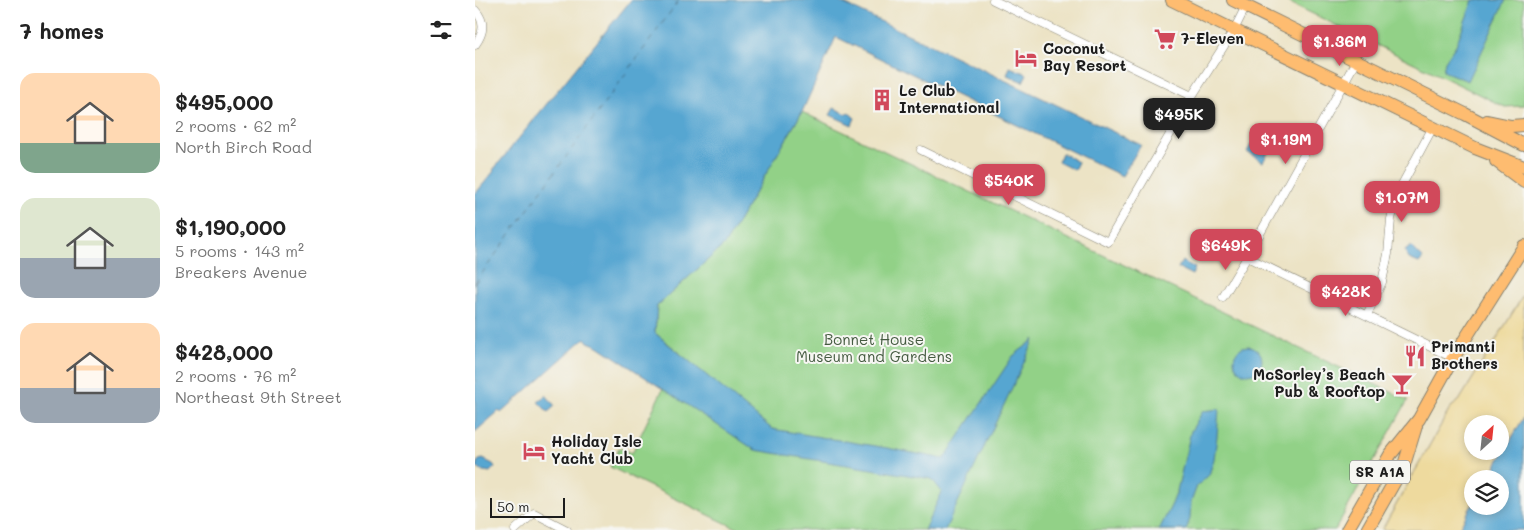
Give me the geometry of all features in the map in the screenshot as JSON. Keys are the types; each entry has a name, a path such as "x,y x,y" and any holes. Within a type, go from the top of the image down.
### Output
{"main road":[{"path":"1172,0 1484,152 1524,167"},
{"path":"1233,0 1524,145"},
{"path":"1465,114 1511,126 1524,125"},
{"path":"1484,152 1524,182"},
{"name":"SR A1A","path":"1347,530 1390,455 1419,419 1453,358 1524,246"},
{"name":"SR A1A","path":"1367,530 1404,465 1419,419"}],"street":[{"path":"993,0 1191,96"},
{"path":"921,150 1107,242 1191,96 1234,30 1246,6"},
{"path":"475,10 481,18 483,25 475,46"},
{"path":"1223,297 1356,62"},
{"path":"1367,315 1382,282 1388,254 1391,219 1398,192 1433,127"},
{"path":"1247,257 1453,358"},
{"path":"515,530 534,513 567,530"}],"green space":[{"path":"1284,0 1524,0 1524,106 1505,107"},
{"name":"Bonnet House Museum and Gardens","path":"802,112 1408,400 1335,530 740,530 610,467 619,448 632,453 680,353 655,333 657,306 725,244"}],"sand":[{"path":"1524,294 1524,417 1509,443 1509,415 1464,415 1464,460 1499,460 1493,470 1464,470 1464,515 1466,515 1458,530 1382,530 1451,407 1459,401"}],"water":[{"path":"631,0 836,0 1141,145 1122,176 836,37 802,112 725,244 657,306 655,333 772,429 944,459 1013,356 1035,339 945,530 924,530 942,492 932,479 755,450 598,346 588,342 585,338 501,413 499,411 475,432 475,194"},
{"path":"1473,0 1506,0 1468,81 1443,71 1445,61 1456,45"},
{"path":"1010,67 1027,74 1023,82 1007,75"},
{"path":"834,108 847,114 848,112 855,118 852,125 830,115"},
{"path":"1252,143 1268,153 1263,162 1247,152"},
{"path":"1062,153 1078,162 1074,170 1058,162"},
{"path":"1411,246 1423,258 1419,263 1409,259 1405,251"},
{"path":"1182,261 1195,268 1192,275 1178,268"},
{"path":"1248,346 1258,350 1262,360 1258,370 1248,374 1238,370 1234,360 1238,350"},
{"path":"546,395 555,406 548,412 538,402"},
{"path":"1219,409 1214,459 1209,475 1197,486 1191,502 1190,519 1186,530 1159,530 1177,491 1191,431 1203,411"},
{"path":"1524,417 1524,530 1458,530 1466,515 1509,515 1509,470 1493,470 1499,460 1509,460 1509,443"},
{"path":"483,459 495,467 490,472 483,471 477,467 477,462"}],"ferry route":[{"path":"475,283 679,0"}],"place":[{"name":"7-Eleven","path":"1165,39"},
{"name":"Coconut Bay Resort","path":"1026,58"},
{"name":"Le Club International","path":"882,100"},
{"name":"Primanti Brothers","path":"1415,356"},
{"name":"McSorley’s Beach Pub & Rooftop","path":"1402,384"},
{"name":"Holiday Isle Yacht Club","path":"534,451"}]}
